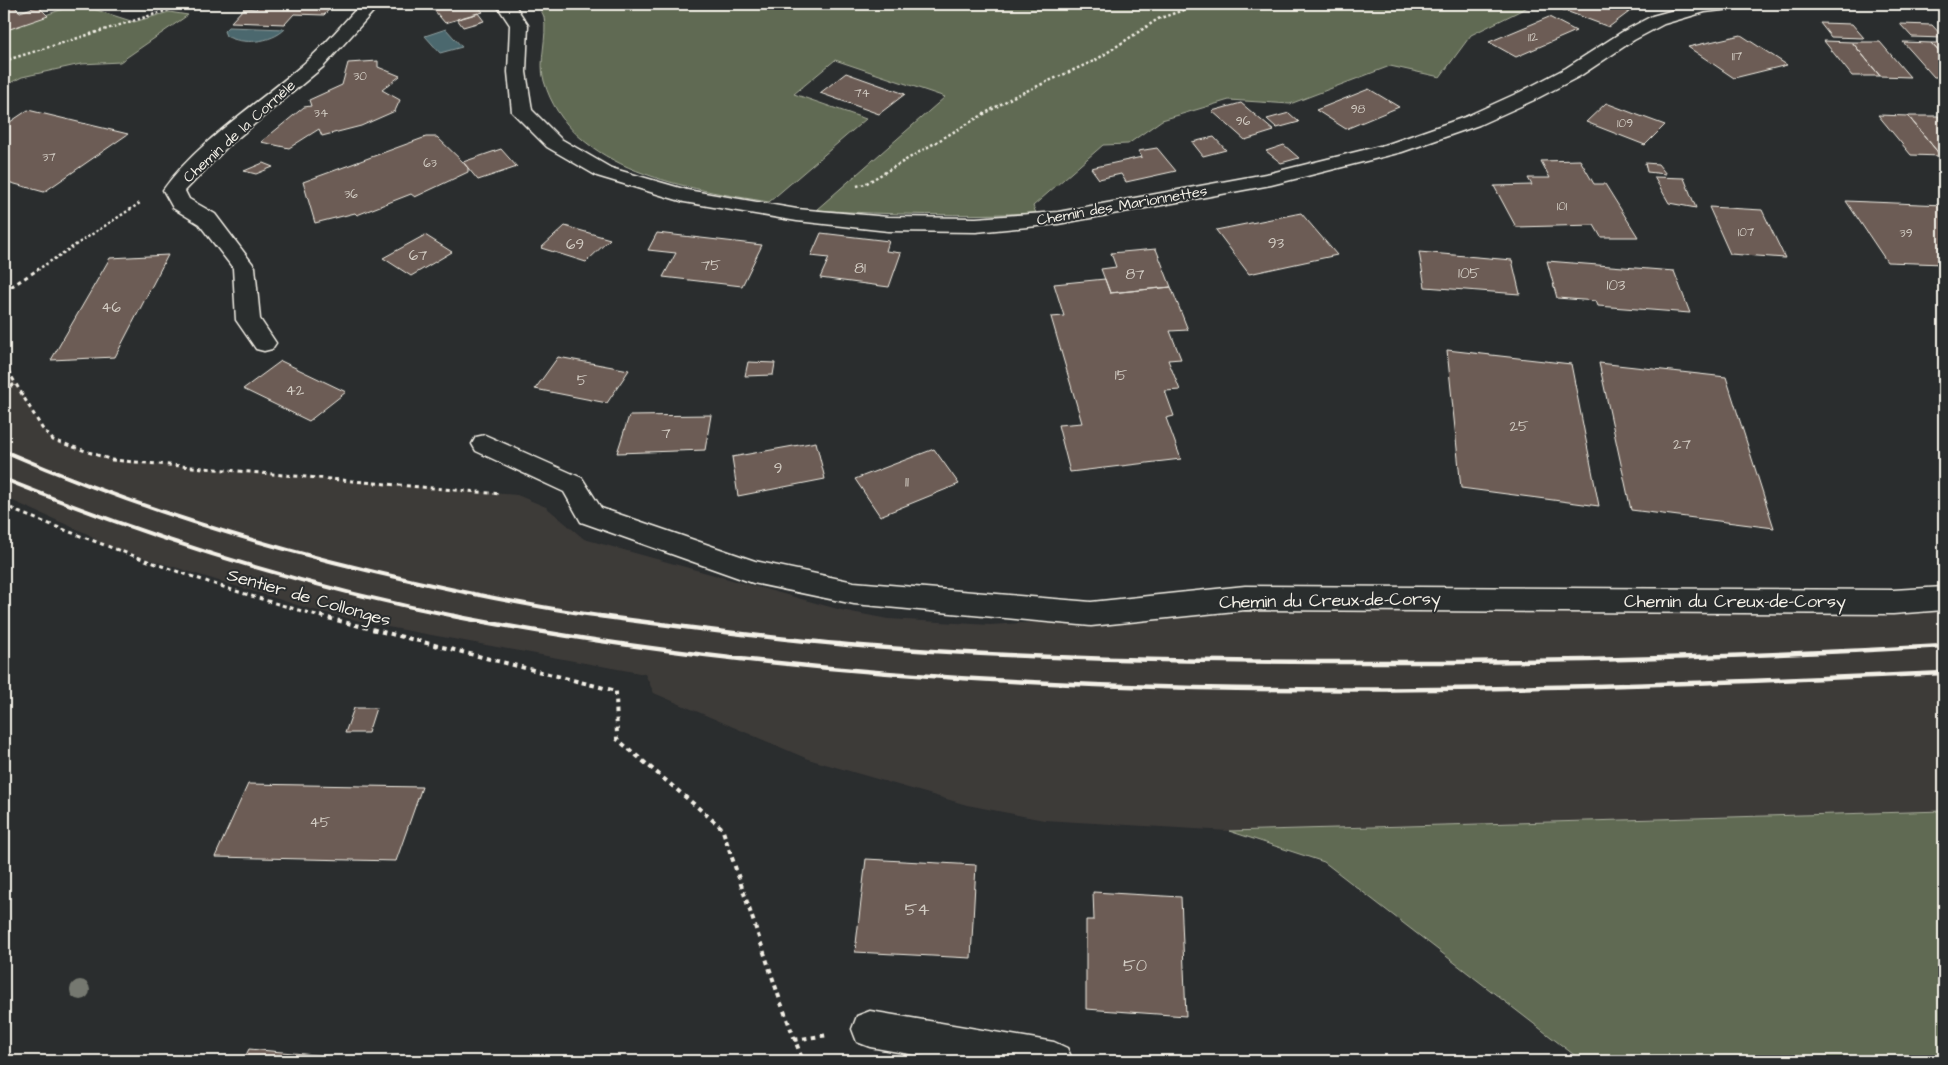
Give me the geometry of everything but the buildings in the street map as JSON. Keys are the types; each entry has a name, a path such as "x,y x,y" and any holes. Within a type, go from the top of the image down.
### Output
{"street":[{"name":"Chemin de la Cornèle","path":"264,343 248,320 244,267 207,219 181,203 174,190 189,172 225,139 310,69 371,4"},
{"name":"Chemin des Marionnettes","path":"506,4 519,25 517,72 522,112 554,143 604,172 684,196 781,213 888,224 976,225 1058,218 1271,179 1395,148 1472,121 1527,96 1573,72 1628,36 1658,20 1704,7 1734,4"},
{"name":"Chemin du Creux-de-Corsy","path":"485,444 573,485 591,515 753,572 854,593 1091,614 1245,598 1893,602 1944,599"},
{"path":"870,1029 1054,1061"}],"path":[{"path":"4,61 168,10 181,4"},
{"path":"850,187 865,184 1013,97 1096,60 1158,19 1200,4"},
{"path":"4,291 189,172"},
{"path":"4,364 42,428"},
{"path":"4,376 15,381"},
{"path":"4,391 15,381"},
{"name":"Sentier de Collonges","path":"4,504 18,512 120,552 238,593 366,628 616,691 617,739 722,828 780,1003 803,1061"}],"shaded area":[{"path":"4,376 16,383 42,428 53,440 112,460 517,495 546,507 584,539 841,610 888,619 990,625 1024,623 1245,598 1893,602 1944,599 1944,811 1229,831 1044,820 967,805 808,759 654,693 645,674 377,625 310,609 103,545 88,534 4,497"}],"green space":[{"path":"78,4 134,22 169,12 188,15 120,62 81,64 22,77 4,86 4,29"},
{"path":"536,4 1534,4 1471,35 1440,77 1390,66 1290,104 1229,100 1162,120 1128,144 1103,145 1033,206 1036,213 954,215 816,210 945,97 835,60 794,94 866,119 769,202 670,182 637,171 606,156 579,136 558,112 542,73 545,25 541,10"},
{"path":"1944,811 1944,1061 1582,1061 1324,862 1229,831"}],"water":[{"path":"228,27 285,29 265,40 240,41 226,36 224,31"},
{"path":"446,29 462,47 440,53 425,36"}],"railway":[{"path":"4,451 105,492 156,510 312,557 489,597 608,617"},
{"path":"4,479 116,522 229,559 343,591 460,617"},
{"path":"453,616 637,646 822,668 1009,681 1196,688 1384,689 1571,687 1944,673"},
{"path":"599,616 755,636 848,645 966,653 1143,660 1321,662 1555,661 1789,654 1944,646"}]}
